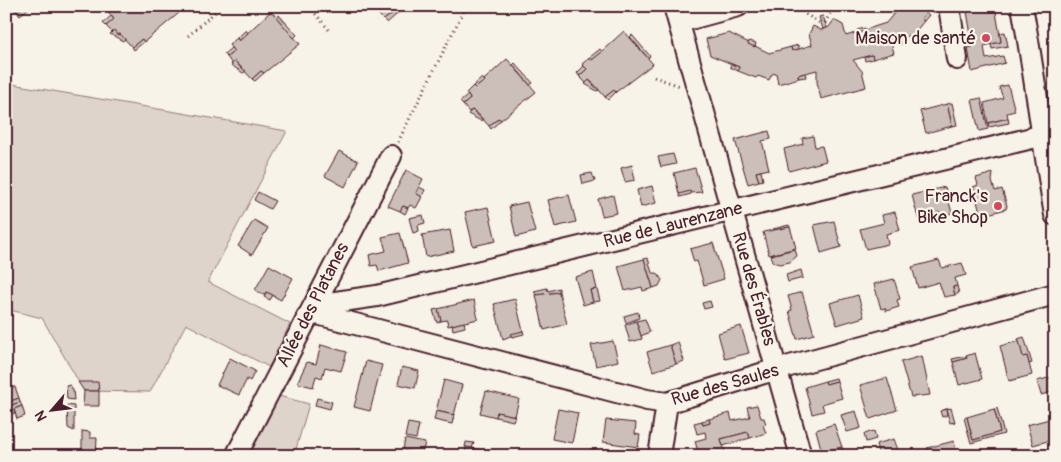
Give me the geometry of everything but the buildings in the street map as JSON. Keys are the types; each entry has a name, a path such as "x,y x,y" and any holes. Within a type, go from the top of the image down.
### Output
{"street":[{"path":"676,14 738,6"},
{"path":"949,6 957,59"},
{"path":"1022,6 1040,107 1048,133 1055,215"},
{"name":"Rue des Érables","path":"676,14 733,210 801,456"},
{"name":"Rue de Laurenzane","path":"307,317 322,304 377,296 1048,133"},
{"name":"Allée des Platanes","path":"236,456 391,156"},
{"name":"Rue des Saules","path":"307,317 317,314 647,400 667,403 777,370 1055,294"},
{"path":"374,330 370,315 377,296"},
{"path":"659,456 667,403"}],"path":[{"path":"188,36 222,6"},
{"path":"310,6 329,30"},
{"path":"312,10 316,6"},
{"path":"391,156 466,6"},
{"path":"793,6 823,23 834,6"},
{"path":"654,77 673,83"}],"shaded area":[{"path":"6,83 287,131 208,282 290,324 269,367 186,324 150,392 84,391 42,318 6,309"},
{"path":"279,396 309,404 294,456 249,456"}],"place":[{"name":"Maison de santé","path":"986,38"},
{"name":"Franck's Bike Shop","path":"998,206"}]}
